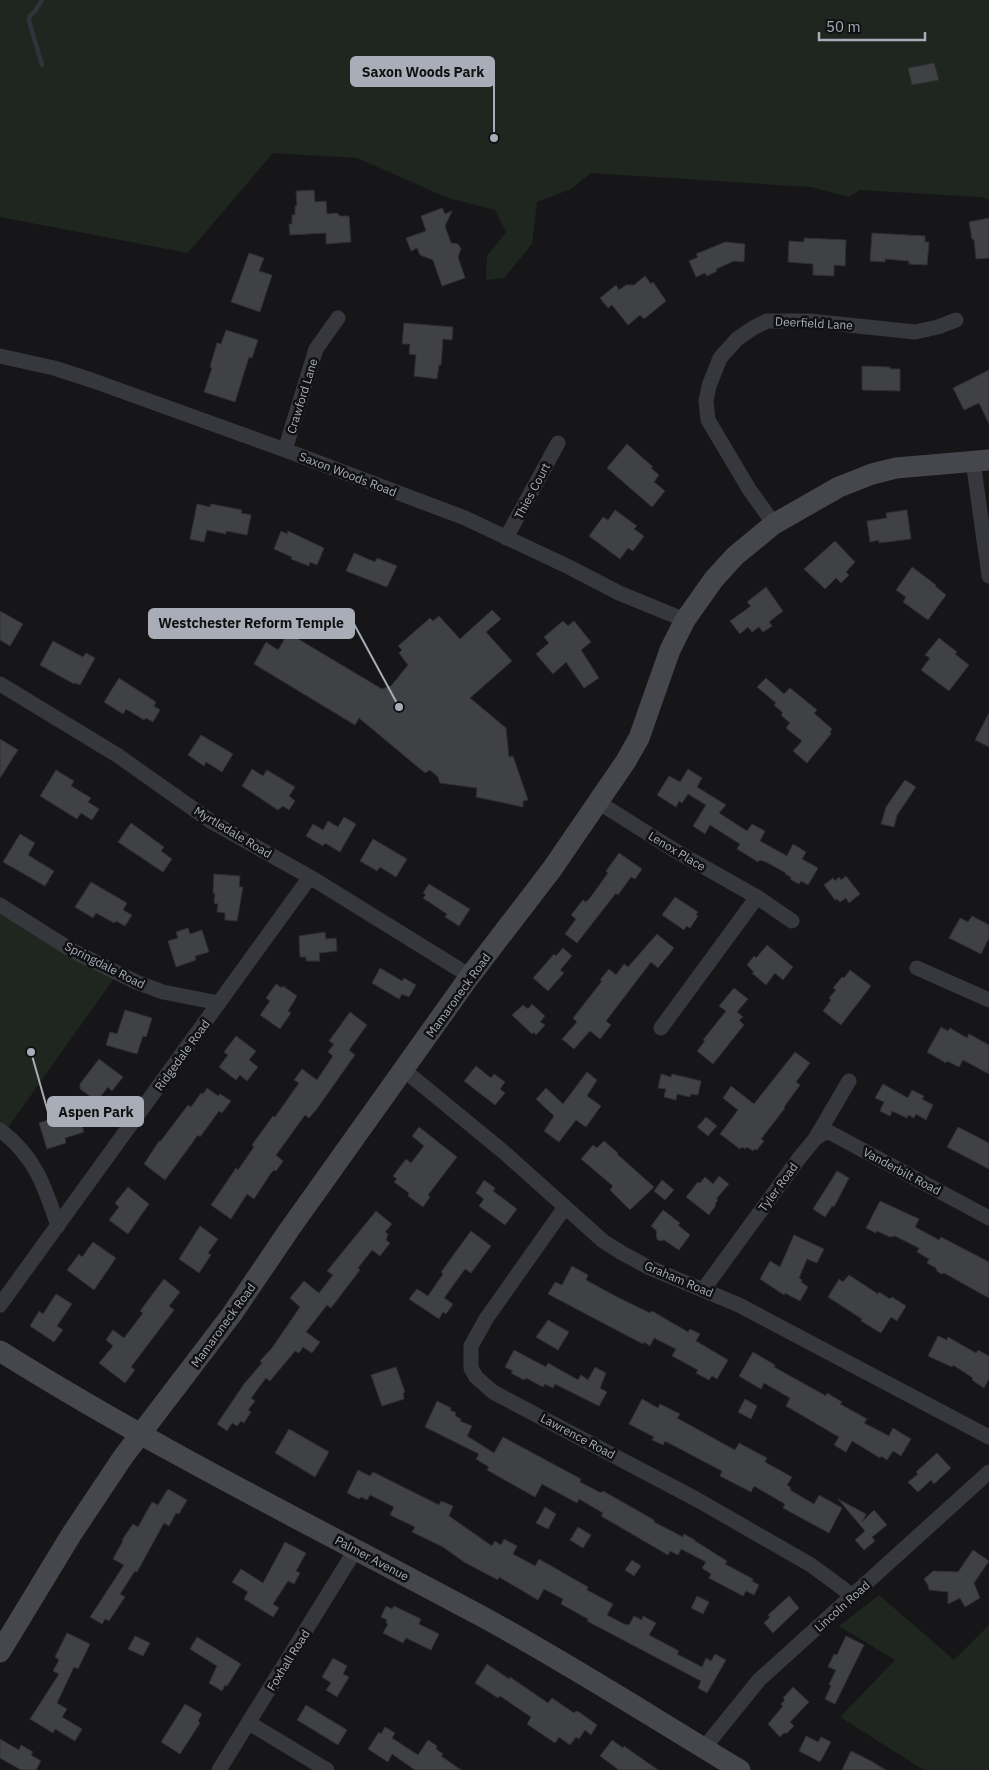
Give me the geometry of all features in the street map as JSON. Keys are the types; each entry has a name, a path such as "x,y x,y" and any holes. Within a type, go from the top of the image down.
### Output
{"street":[{"name":"Crawford Lane","path":"285,450 316,348 338,318"},
{"name":"Deerfield Lane","path":"774,524 749,489 708,420 706,401 709,386 720,358 737,339 752,328 767,321 810,321 915,332 938,327 956,320"},
{"name":"Saxon Woods Road","path":"0,356 54,368 94,381 465,518 619,593 685,620"},
{"name":"Thies Court","path":"506,538 558,443"},
{"name":"Mamaroneck Road","path":"0,1652 71,1535 123,1457 232,1314 470,976 552,869 626,761 638,738 670,650 685,620 714,579 736,556 774,524 839,487 872,474 896,468 981,461"},
{"path":"981,461 989,576"},
{"name":"Myrtledale Road","path":"0,684 117,755 212,822 310,877 470,976"},
{"name":"Lenox Place","path":"598,802 674,850 757,897 792,921"},
{"name":"Ridgedale Road","path":"0,1305 310,877"},
{"path":"661,1028 757,897"},
{"name":"Springdale Road","path":"0,905 73,951 136,982 163,992 218,1003"},
{"path":"916,968 989,1000"},
{"name":"Graham Road","path":"404,1070 506,1154 603,1241 622,1253 648,1267 739,1305 989,1437"},
{"name":"Tyler Road","path":"704,1290 815,1139 849,1081"},
{"path":"0,1130 14,1140 28,1156 47,1192 58,1226"},
{"name":"Vanderbilt Road","path":"815,1139 822,1134 830,1132 989,1218"},
{"name":"Lawrence Road","path":"565,1207 486,1319 471,1346 471,1368 476,1377 492,1392 696,1499 811,1565 853,1596"},
{"name":"Palmer Avenue","path":"0,1351 140,1435 267,1504 486,1618 740,1770"},
{"name":"Lincoln Road","path":"704,1748 759,1680 989,1472"},
{"name":"Foxhall Road","path":"219,1770 356,1549"},
{"path":"249,1723 326,1770"}],"shaded area":[{"path":"0,0 989,0 989,200 981,197 860,190 849,197 811,187 591,173 571,189 537,202 532,244 504,278 486,280 487,256 506,232 495,210 448,198 357,158 273,153 188,253 0,217"},
{"path":"0,903 118,973 4,1133 0,1131"},
{"path":"879,1595 954,1660 989,1625 989,1770 924,1770 840,1717 895,1660 839,1626"}],"building":[{"path":"934,63 939,80 912,85 908,68"},
{"path":"314,190 315,202 326,201 327,214 337,213 340,216 349,216 351,242 326,244 326,233 290,235 289,224 292,224 292,215 295,215 295,206 297,206 296,191"},
{"path":"442,208 445,214 452,211 445,226 451,243 458,244 461,249 458,257 465,278 442,286 433,260 420,255 417,248 411,251 406,238 426,231 421,216"},
{"path":"989,218 989,258 976,259 974,240 972,239 969,222"},
{"path":"872,233 925,236 925,242 929,242 927,265 909,264 909,261 885,259 885,262 870,261"},
{"path":"804,238 846,240 845,266 834,265 834,276 813,275 813,264 788,262 789,241 804,242"},
{"path":"725,242 745,244 744,262 734,261 716,269 717,271 707,276 705,273 696,277 689,261 698,257 696,254"},
{"path":"249,253 264,258 259,271 272,275 260,312 231,302"},
{"path":"645,276 651,284 653,282 666,301 644,319 640,315 628,325 612,305 608,308 600,298 616,285 619,290 626,285 634,285"},
{"path":"404,323 453,327 452,340 443,339 441,365 439,365 437,379 414,376 416,355 409,354 410,344 402,344"},
{"path":"226,330 258,340 252,358 249,357 235,402 204,392 212,368 210,367 217,343 221,344"},
{"path":"862,366 900,369 900,391 862,390"},
{"path":"989,370 989,424 979,403 964,410 953,388"},
{"path":"627,444 653,467 651,468 659,475 654,482 665,491 652,507 607,468"},
{"path":"197,504 210,507 211,504 242,510 241,513 251,515 247,535 226,531 226,534 207,530 204,542 190,539"},
{"path":"615,510 637,526 634,529 644,536 633,551 628,548 620,559 589,536 603,517 608,520"},
{"path":"907,510 911,539 879,543 879,540 870,542 867,521 887,518 886,513"},
{"path":"281,531 287,534 288,531 324,548 317,565 310,562 309,566 291,559 292,557 274,549"},
{"path":"835,541 855,562 846,572 849,575 841,583 836,578 825,589 804,569"},
{"path":"354,553 375,562 377,558 397,566 387,587 346,571"},
{"path":"912,567 946,595 928,620 903,602 906,597 896,590"},
{"path":"766,587 783,611 769,622 772,626 763,632 759,627 752,632 748,627 740,634 730,621 751,606 747,602"},
{"path":"492,610 501,619 486,632 512,661 470,698 506,728 509,757 513,756 528,800 523,801 523,807 476,797 477,788 440,783 438,777 430,770 425,773 359,718 355,725 254,664 266,642 278,650 288,633 382,689 391,686 408,665 399,653 402,650 398,646 430,618 433,621 439,616 460,639"},
{"path":"0,611 23,624 10,646 0,640"},
{"path":"563,621 568,626 574,621 591,642 581,650 599,678 584,688 566,662 553,674 536,654 549,643 544,637"},
{"path":"939,638 957,652 955,654 969,665 949,691 921,670 930,658 925,655"},
{"path":"53,641 83,657 86,653 95,658 80,685 74,684 40,665"},
{"path":"119,678 156,702 154,706 160,710 153,722 146,718 144,720 126,709 123,714 104,702"},
{"path":"766,678 784,694 790,688 817,710 814,713 832,729 831,734 807,763 793,751 802,741 786,728 790,723 774,705 776,703 757,687"},
{"path":"989,713 989,747 975,740"},
{"path":"201,735 233,754 222,772 206,762 204,766 188,755"},
{"path":"0,739 18,750 0,778"},
{"path":"252,769 263,776 267,770 295,787 289,796 295,801 289,810 283,806 278,810 242,786"},
{"path":"688,769 702,778 697,787 726,805 719,813 747,831 752,824 765,831 760,841 787,856 793,844 806,852 802,859 818,868 808,885 801,881 799,884 790,879 791,877 786,873 766,862 760,860 758,862 737,849 740,844 710,825 705,834 693,826 706,805 688,794 682,803 679,801 676,807 657,795 669,776 680,782"},
{"path":"56,770 74,781 71,786 91,798 88,802 99,809 92,820 81,813 77,819 40,796"},
{"path":"905,780 916,787 897,815 894,827 881,824 886,807"},
{"path":"344,817 356,824 340,852 325,843 323,846 306,836 313,824 323,830 328,821 338,827"},
{"path":"131,823 164,847 161,851 172,859 163,872 118,842"},
{"path":"20,834 35,843 28,855 54,871 45,886 3,862"},
{"path":"373,839 407,859 396,877 380,867 377,871 360,861"},
{"path":"619,853 642,869 635,879 631,877 618,895 616,893 577,943 565,934 576,919 571,915 583,900 586,902 590,898 608,873 606,871"},
{"path":"214,874 240,876 239,887 243,887 237,921 225,920 225,913 217,912 218,904 214,903 215,894 213,893"},
{"path":"846,876 860,894 849,903 846,898 840,902 837,899 835,900 824,885 833,878 835,881 839,877 841,880"},
{"path":"91,882 127,903 123,910 132,915 125,926 116,921 114,923 96,913 93,918 75,907"},
{"path":"429,884 470,909 459,926 445,917 447,914 423,898 426,895 423,893"},
{"path":"675,897 698,912 696,915 698,916 690,928 686,926 684,930 662,915"},
{"path":"972,916 989,925 989,938 981,954 949,938 960,918 968,922"},
{"path":"188,928 190,934 202,930 209,952 195,956 196,960 176,967 168,941 178,938 176,932"},
{"path":"325,932 326,939 336,938 337,951 319,953 320,961 306,961 306,957 300,957 299,936"},
{"path":"657,934 674,948 658,968 651,962 606,1021 611,1025 600,1039 590,1031 574,1049 562,1039 577,1022 573,1018 602,981 600,980 609,969 616,975 624,964 628,967"},
{"path":"767,945 793,967 783,980 775,973 766,985 752,973 754,972 747,965"},
{"path":"563,948 572,956 560,970 564,973 548,991 533,978 554,954 556,956"},
{"path":"380,968 402,981 404,978 416,985 409,997 402,994 399,999 372,983"},
{"path":"850,970 871,986 841,1025 823,1011 831,1000 829,998 836,990 833,988"},
{"path":"276,984 282,988 283,986 297,996 288,1011 291,1013 280,1029 260,1015 270,1001 266,998"},
{"path":"734,988 748,999 737,1012 743,1017 739,1020 744,1025 713,1064 697,1051 705,1041 703,1040 726,1011 719,1006"},
{"path":"532,1004 545,1016 540,1022 545,1025 536,1035 534,1032 532,1034 512,1015 523,1005 528,1009"},
{"path":"125,1010 152,1018 146,1037 143,1036 137,1054 106,1045 110,1032 117,1034"},
{"path":"350,1012 367,1025 349,1050 355,1055 316,1110 309,1118 305,1115 276,1155 283,1161 276,1171 274,1170 271,1173 254,1199 247,1194 231,1219 211,1205 236,1168 238,1170 254,1147 252,1145 299,1083 294,1080 302,1069 317,1080 333,1056 328,1052 334,1044 329,1041"},
{"path":"941,1027 948,1031 950,1028 967,1038 969,1034 989,1045 989,1074 963,1060 959,1067 947,1061 946,1063 927,1052"},
{"path":"236,1036 256,1051 249,1060 258,1067 247,1081 240,1075 236,1080 219,1067 228,1055 224,1052"},
{"path":"795,1052 810,1063 796,1082 800,1085 761,1139 764,1141 757,1150 754,1149 753,1151 747,1147 740,1149 720,1134 738,1110 723,1098 731,1086 754,1104"},
{"path":"99,1059 123,1077 112,1091 108,1087 97,1101 80,1089 80,1084"},
{"path":"476,1066 491,1078 494,1074 505,1082 500,1089 505,1093 495,1105 464,1081"},
{"path":"587,1072 597,1080 587,1096 601,1106 586,1127 576,1120 559,1142 544,1131 554,1116 536,1099 546,1088 563,1104"},
{"path":"661,1074 671,1077 672,1074 701,1081 698,1095 691,1094 690,1097 677,1094 676,1100 664,1097 666,1089 658,1088"},
{"path":"883,1084 908,1098 912,1090 924,1096 922,1099 933,1105 926,1120 916,1114 914,1118 908,1115 907,1118 892,1111 890,1116 880,1111 884,1102 875,1098"},
{"path":"207,1088 218,1096 220,1094 231,1101 222,1113 219,1111 200,1137 198,1135 165,1180 144,1164 159,1141 188,1105 191,1107"},
{"path":"77,1110 84,1132 65,1138 66,1143 47,1149 39,1123"},
{"path":"706,1117 717,1126 708,1136 697,1127"},
{"path":"419,1127 457,1157 428,1195 430,1197 423,1207 394,1182 397,1179 393,1176 406,1159 411,1163 424,1146 412,1136"},
{"path":"958,1127 989,1143 989,1169 947,1147"},
{"path":"604,1141 654,1187 630,1210 610,1190 613,1186 581,1159 593,1145 597,1148"},
{"path":"837,1171 849,1178 834,1207 832,1206 825,1217 813,1209"},
{"path":"719,1176 729,1184 716,1199 718,1200 716,1205 709,1215 686,1197 698,1182 700,1183 705,1177 713,1184"},
{"path":"484,1180 495,1188 493,1191 517,1209 505,1225 479,1206 484,1199 476,1193"},
{"path":"662,1180 674,1190 665,1200 654,1191"},
{"path":"128,1187 149,1204 128,1234 109,1220 119,1207 115,1203"},
{"path":"880,1201 919,1219 915,1227 939,1240 941,1237 989,1262 989,1298 944,1273 941,1274 936,1268 927,1263 929,1259 917,1252 919,1248 895,1236 890,1237 866,1228"},
{"path":"663,1210 680,1223 678,1225 690,1235 679,1250 664,1240 659,1241 656,1230 651,1226"},
{"path":"376,1211 392,1224 385,1232 388,1234 386,1240 390,1243 380,1256 372,1250 358,1268 360,1270 331,1308 327,1305 306,1332 320,1342 312,1353 303,1347 299,1353 295,1351 270,1381 266,1378 251,1398 255,1401 248,1410 251,1412 244,1423 241,1421 237,1426 232,1423 227,1431 217,1424 300,1307 290,1298 304,1281 319,1293 333,1275 327,1271"},
{"path":"200,1226 218,1239 208,1253 211,1255 199,1273 179,1259"},
{"path":"471,1231 491,1246 471,1273 465,1269 444,1298 453,1304 446,1314 443,1312 439,1319 409,1299 417,1289 428,1296 443,1274 441,1272"},
{"path":"794,1235 824,1249 817,1263 807,1259 799,1278 808,1287 800,1301 785,1293 784,1295 760,1279 770,1261 780,1267"},
{"path":"93,1242 116,1258 94,1290 67,1270 79,1254 82,1257"},
{"path":"572,1266 588,1275 586,1280 617,1297 650,1313 652,1311 688,1332 690,1329 700,1334 696,1341 728,1360 717,1379 712,1376 709,1380 696,1373 698,1370 672,1356 676,1349 654,1338 650,1346 644,1342 643,1344 548,1294 555,1282 562,1285"},
{"path":"849,1275 878,1294 879,1292 890,1299 892,1297 906,1306 897,1321 891,1317 881,1333 828,1297 839,1279 843,1282"},
{"path":"164,1279 180,1292 169,1306 174,1310 131,1367 135,1370 125,1383 99,1363 113,1346 106,1340 113,1330 124,1338 143,1313 140,1311"},
{"path":"56,1294 72,1304 57,1326 63,1330 54,1342 30,1326 39,1311 43,1314"},
{"path":"548,1320 569,1332 558,1350 536,1337"},
{"path":"938,1336 947,1340 948,1337 976,1353 978,1350 989,1356 989,1379 984,1388 953,1365 952,1367 928,1356"},
{"path":"514,1350 546,1367 548,1363 578,1380 581,1375 588,1380 595,1367 606,1373 600,1388 607,1392 599,1406 555,1384 553,1388 545,1384 543,1387 526,1378 524,1380 511,1373 513,1371 505,1367"},
{"path":"753,1352 775,1365 774,1367 826,1396 827,1393 842,1402 840,1404 867,1419 864,1423 889,1436 893,1428 911,1439 901,1456 893,1451 887,1460 881,1456 880,1458 852,1441 846,1452 834,1445 839,1437 786,1406 790,1398 764,1383 761,1389 739,1376"},
{"path":"396,1367 405,1392 403,1393 404,1399 382,1406 371,1375"},
{"path":"642,1399 658,1408 660,1404 680,1414 677,1418 735,1450 739,1443 767,1458 765,1462 792,1477 787,1485 791,1488 790,1490 814,1504 819,1495 842,1508 829,1533 783,1508 785,1504 754,1486 751,1492 720,1476 722,1471 665,1441 663,1445 652,1440 654,1437 629,1424"},
{"path":"745,1399 757,1406 751,1419 738,1412"},
{"path":"437,1401 451,1408 450,1410 456,1413 455,1416 461,1419 460,1421 472,1426 467,1436 494,1453 503,1437 581,1479 580,1482 601,1493 603,1491 654,1520 654,1522 683,1537 684,1534 695,1540 727,1561 725,1564 753,1579 752,1581 759,1585 754,1595 746,1591 743,1596 709,1578 711,1574 702,1568 706,1562 681,1549 678,1555 670,1551 668,1555 601,1516 603,1513 579,1499 577,1503 542,1484 535,1497 487,1470 489,1467 476,1459 479,1454 425,1427"},
{"path":"289,1429 329,1452 315,1477 275,1453"},
{"path":"937,1453 951,1468 934,1484 931,1480 918,1492 908,1482"},
{"path":"358,1470 370,1476 373,1472 439,1505 441,1501 453,1506 449,1516 492,1546 495,1541 501,1545 504,1539 517,1546 513,1554 535,1566 539,1559 588,1587 587,1590 613,1604 607,1615 626,1625 629,1625 634,1616 642,1620 643,1616 656,1623 649,1635 679,1651 677,1654 702,1667 706,1658 711,1661 715,1654 726,1660 707,1693 698,1688 701,1681 587,1621 588,1619 561,1604 563,1599 544,1589 538,1600 499,1577 498,1580 464,1562 443,1547 412,1532 415,1527 390,1515 394,1507 370,1495 367,1500 361,1497 359,1499 347,1493"},
{"path":"168,1489 187,1500 179,1514 176,1513 169,1526 164,1523 137,1572 135,1571 120,1594 125,1597 109,1621 105,1619 102,1624 90,1617 124,1565 113,1559 122,1540 133,1524 138,1527 152,1502 158,1505"},
{"path":"838,1499 866,1514 862,1522 874,1510 887,1525 872,1537 875,1541 864,1550 855,1540 865,1531"},
{"path":"545,1507 556,1514 548,1529 536,1523"},
{"path":"578,1527 591,1535 583,1548 570,1540"},
{"path":"285,1542 306,1553 296,1571 300,1573 294,1584 288,1581 273,1604 279,1608 273,1617 244,1599 248,1592 232,1582 241,1569 263,1583"},
{"path":"973,1550 989,1561 974,1583 980,1598 965,1607 960,1598 948,1604 948,1592 929,1590 924,1579 933,1571 958,1572"},
{"path":"632,1560 641,1566 634,1576 625,1570"},
{"path":"697,1596 709,1602 703,1614 691,1608"},
{"path":"789,1596 799,1608 773,1633 764,1623 770,1617 768,1615"},
{"path":"386,1606 392,1609 394,1606 421,1619 419,1624 439,1634 431,1650 406,1638 403,1643 383,1633 388,1624 386,1623 387,1620 381,1617"},
{"path":"67,1633 90,1644 78,1669 74,1667 57,1703 67,1709 62,1717 82,1729 75,1741 55,1729 53,1733 30,1719 59,1674 53,1671 59,1660 55,1657"},
{"path":"135,1636 150,1643 143,1656 128,1649"},
{"path":"846,1636 864,1645 835,1704 825,1699 831,1686 829,1684 836,1670 828,1667 834,1654 837,1655"},
{"path":"197,1637 241,1664 222,1691 209,1683 217,1666 190,1649"},
{"path":"333,1658 347,1666 343,1674 349,1677 337,1697 326,1690 331,1683 322,1677"},
{"path":"487,1664 548,1703 552,1698 574,1713 576,1711 579,1712 597,1725 591,1735 585,1730 579,1739 576,1737 570,1745 559,1737 555,1743 527,1724 531,1717 500,1696 498,1698 475,1683"},
{"path":"793,1687 809,1702 790,1722 794,1726 780,1737 768,1724 783,1706 781,1704 785,1700 783,1698"},
{"path":"185,1704 202,1714 198,1721 200,1723 180,1754 161,1742"},
{"path":"306,1705 347,1730 338,1745 297,1720"},
{"path":"385,1727 395,1733 392,1738 418,1755 428,1740 437,1746 436,1749 443,1754 441,1756 461,1770 415,1770 392,1754 388,1762 368,1749 379,1732 381,1734"},
{"path":"806,1736 818,1742 821,1737 831,1742 820,1762 799,1751"},
{"path":"0,1739 19,1750 21,1745 33,1752 31,1755 41,1761 36,1770 21,1770 0,1758"},
{"path":"612,1740 623,1748 624,1746 658,1770 619,1770 600,1756"},
{"path":"851,1751 871,1761 886,1770 842,1770"}],"waterway":[{"path":"42,0 30,16 29,21 42,65"}],"place":[{"name":"Saxon Woods Park","path":"494,138"},
{"name":"Westchester Reform Temple","path":"399,707"},
{"name":"Aspen Park","path":"31,1052"}]}
